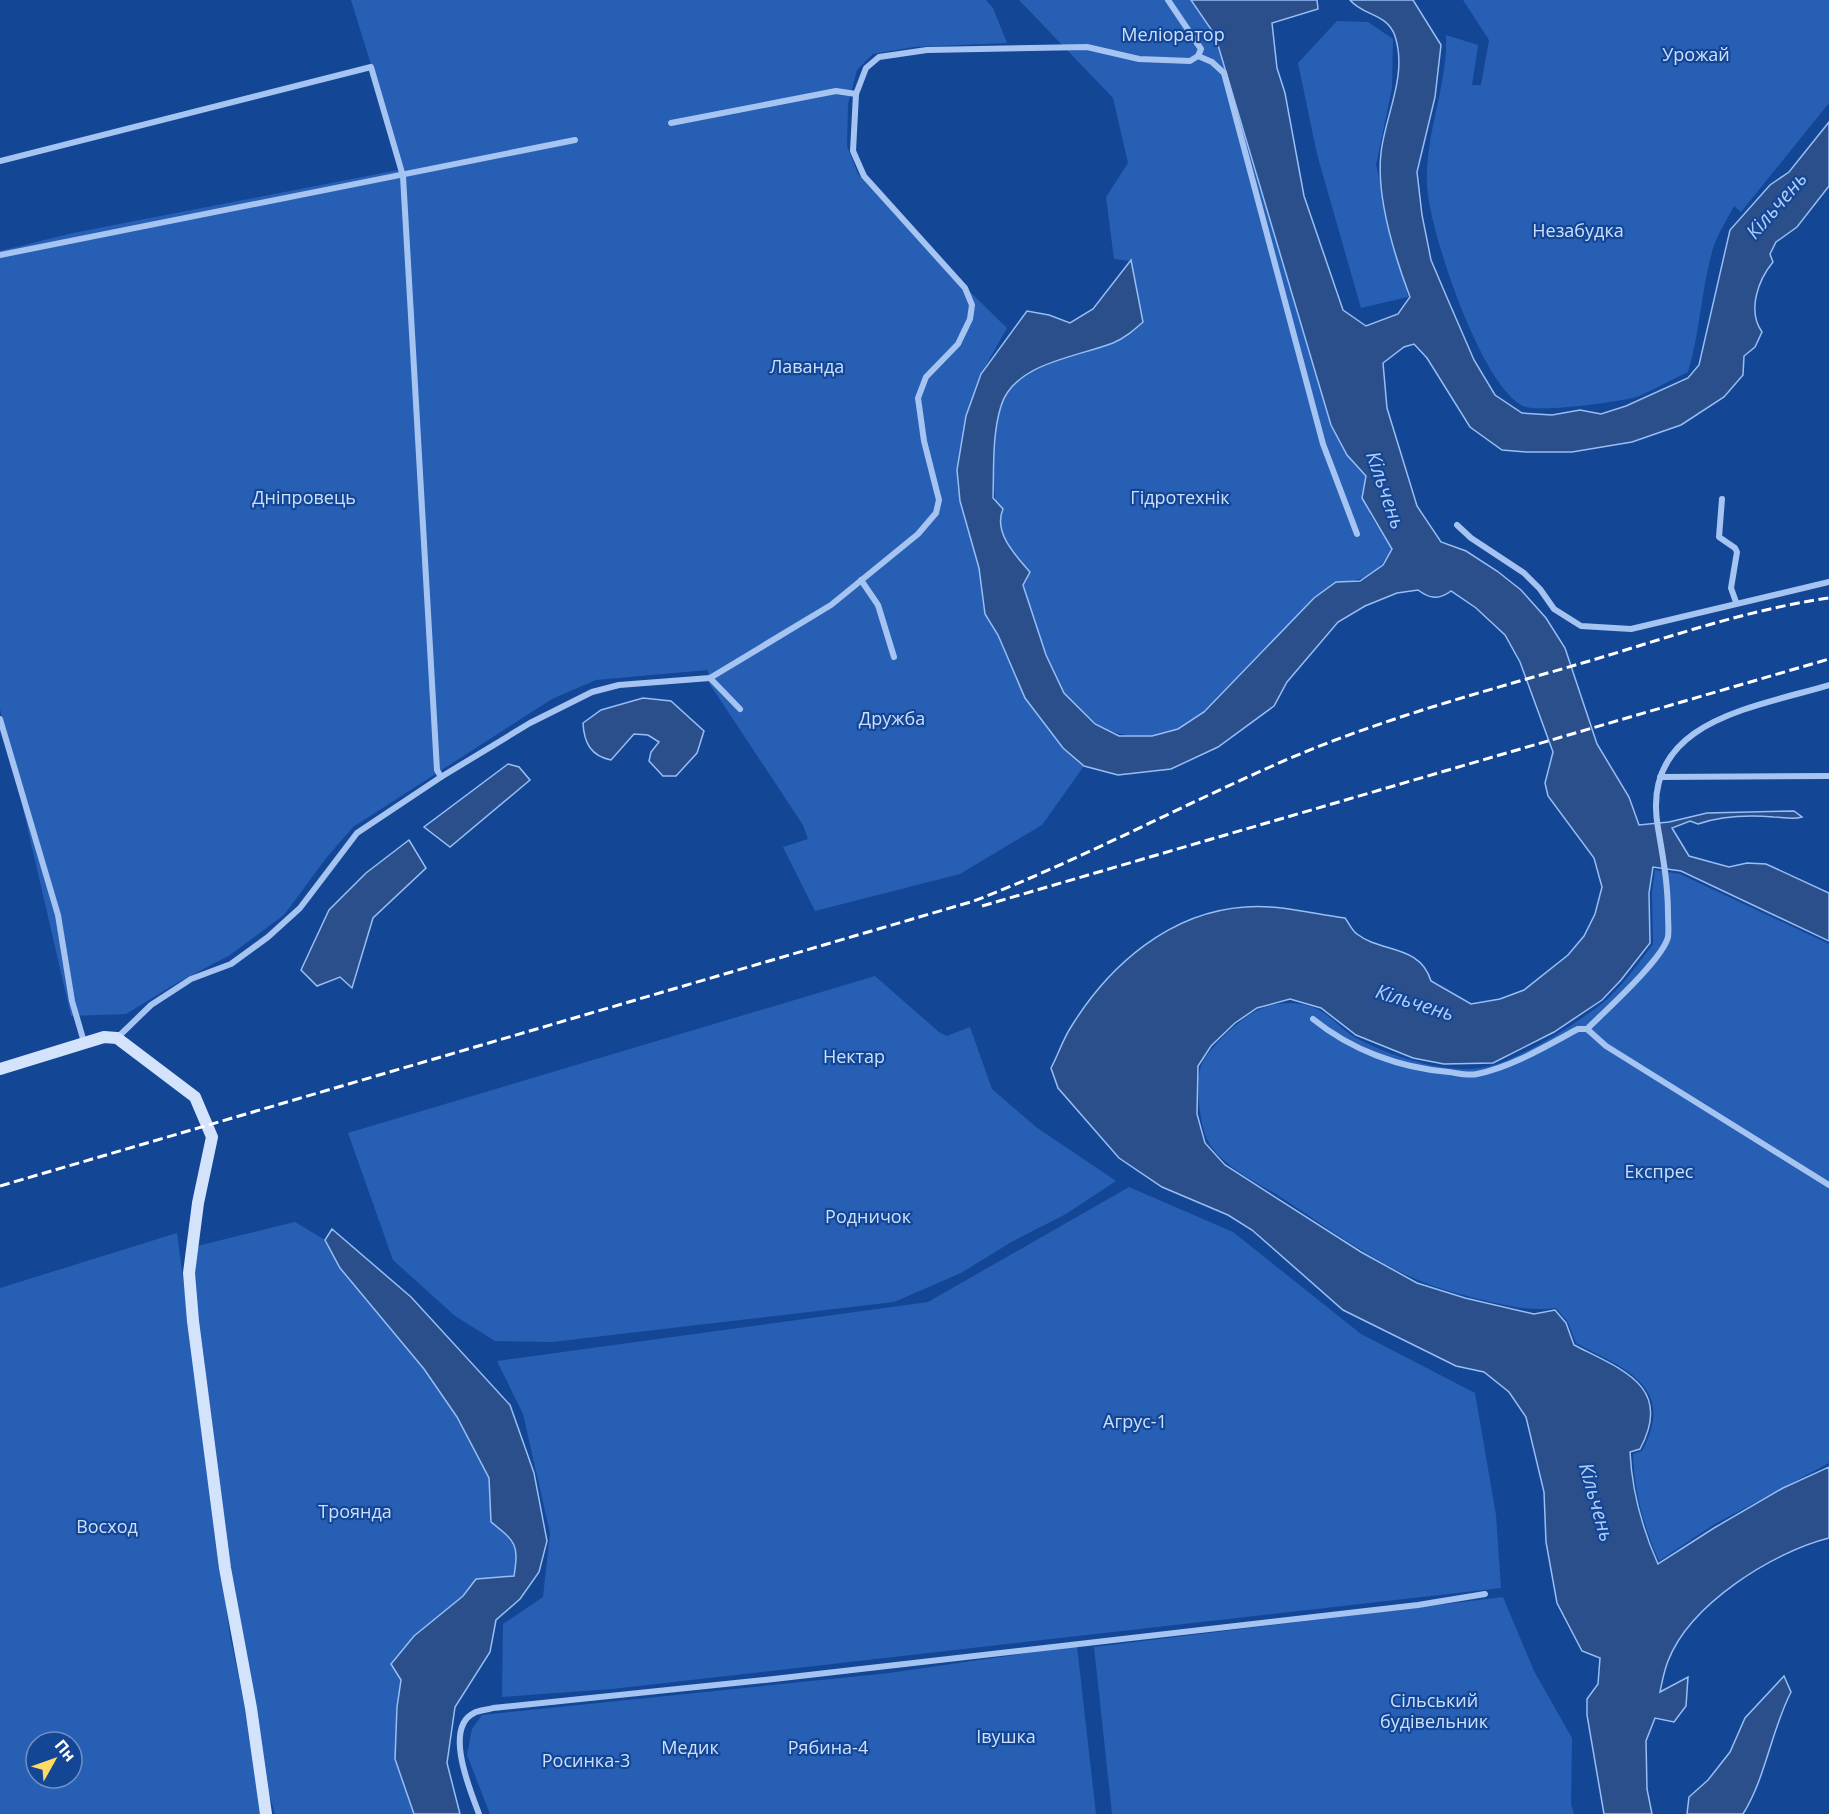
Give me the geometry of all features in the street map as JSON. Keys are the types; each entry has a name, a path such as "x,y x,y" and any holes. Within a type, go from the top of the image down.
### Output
{"street":[{"path":"117,1038 151,1005 191,979 231,964 267,937 300,908 357,833 441,777 530,723 592,692 619,685 710,678 831,605 918,534 936,513 939,500 924,441 918,398 927,377 958,344 970,319 972,305 965,288 864,176 853,151 856,94 866,68 879,57 927,50 1087,47 1139,59 1190,61 1198,56 1201,49 1168,0"},
{"path":"1198,56 1212,62 1224,73 1323,444 1357,534"},
{"path":"0,161 371,67 403,176 437,770 441,777"},
{"path":"672,123 836,91 856,94"},
{"path":"0,255 575,140"},
{"path":"1722,499 1719,537 1737,552 1731,588 1736,602"},
{"path":"1457,525 1471,538 1524,573 1540,589 1554,609 1581,626 1631,629 1736,602 1829,582"},
{"path":"861,580 878,605 894,657"},
{"path":"710,678 740,709"},
{"path":"1587,1029 1655,959 1668,938 1667,880 1656,819 1660,777 1666,761 1686,737 1706,726 1739,712 1829,685"},
{"path":"0,719 58,915 72,1001 84,1042"},
{"path":"1660,777 1827,776"},
{"path":"1313,1019 1332,1034 1398,1064 1434,1071 1475,1075 1524,1057 1578,1029 1587,1029 1606,1046 1829,1185"},
{"path":"0,1069 104,1036 117,1038 195,1097 201,1106 212,1137 198,1203 189,1273 193,1321 225,1568 251,1708 266,1814"},
{"path":"480,1814 462,1770 460,1740 465,1721 474,1713 493,1708 788,1678 1418,1605 1485,1594"}],"green space":[{"name":"Дніпровець","path":"351,0 986,0 993,8 1007,43 914,47 873,54 857,70 848,104 847,146 858,174 924,247 1007,328 981,374 966,416 957,470 960,501 979,567 985,614 998,635 1025,698 1063,748 1084,766 1042,825 960,874 815,911 783,847 808,839 803,825 709,683 708,670 596,680 552,699 353,827 327,857 284,915 230,955 126,1014 71,1016 0,709 0,251 73,233 403,169"},
{"name":"Гідротехнік","path":"1019,0 1191,0 1215,35 1347,455 1366,476 1370,515 1392,549 1381,565 1369,575 1336,582 1204,712 1180,728 1160,734 1129,735 1100,726 1075,706 1064,692 1045,654 1023,585 1030,572 1008,544 999,520 994,482 994,460 995,438 1002,401 1018,380 1052,363 1131,261 1114,259 1106,197 1128,163 1113,98"},
{"name":"Незабудка","path":"1463,0 1829,0 1829,103 1741,212 1734,206 1722,228 1708,267 1688,372 1639,396 1582,406 1535,408 1526,407 1509,395 1493,372 1476,342 1447,270 1430,206 1427,184 1429,146 1444,73 1446,35 1478,45 1472,85 1481,85 1489,40"},
{"path":"1337,21 1368,22 1393,39 1392,88 1376,165 1408,297 1361,308 1317,154 1298,63"},
{"name":"Експрес","path":"1655,870 1680,874 1829,944 1829,1463 1713,1525 1659,1561 1641,1509 1635,1482 1633,1454 1642,1451 1651,1429 1653,1410 1649,1395 1640,1382 1628,1371 1576,1343 1568,1322 1556,1308 1531,1309 1491,1302 1418,1280 1364,1252 1240,1173 1221,1158 1208,1141 1198,1093 1201,1066 1217,1043 1251,1014 1266,1007 1282,1004 1306,1005 1314,1008 1326,1014 1358,1039 1424,1064 1461,1069 1478,1068 1494,1065 1522,1054 1566,1029 1604,1002 1653,944 1652,893"},
{"path":"875,976 940,1033 947,1036 970,1027 992,1089 1036,1127 1116,1181 1066,1214 1013,1241 961,1273 894,1302 552,1342 495,1341 455,1316 393,1260 348,1133"},
{"name":"Агрус-1","path":"1129,1187 1233,1232 1361,1334 1475,1393 1496,1515 1501,1588 612,1689 502,1697 503,1624 543,1597 550,1533 523,1414 497,1361 928,1302"},
{"name":"Троянда","path":"295,1222 325,1240 340,1268 424,1369 457,1417 489,1478 491,1522 506,1535 515,1550 514,1576 476,1579 463,1596 414,1636 401,1680 397,1707 395,1759 414,1814 275,1814 254,1743 241,1675 189,1248"},
{"name":"Восход","path":"177,1233 230,1636 268,1814 0,1814 0,1288"},
{"name":"Сільський будівельник","path":"1503,1597 1534,1671 1572,1738 1571,1804 1574,1814 1112,1814 1094,1647"},
{"path":"1077,1646 1096,1814 490,1814 467,1755 472,1729 482,1715 889,1673"}],"water":[{"name":"Кільчень","path":"1191,0 1317,0 1318,9 1272,23 1277,68 1285,93 1304,196 1343,310 1366,326 1398,314 1410,297 1388,226 1380,170 1383,139 1399,66 1395,36 1391,29 1381,19 1361,9 1350,0 1413,0 1441,45 1435,97 1417,172 1422,215 1431,260 1474,360 1495,395 1522,413 1552,415 1580,410 1601,414 1626,406 1688,378 1699,365 1730,230 1770,185 1789,172 1829,122 1829,186 1797,227 1776,242 1770,254 1773,262 1759,287 1755,305 1755,315 1762,332 1755,347 1744,356 1743,375 1724,397 1681,425 1632,442 1572,452 1502,450 1470,427 1427,358 1414,344 1404,347 1383,363 1387,408 1417,506 1441,542 1466,551 1497,571 1521,590 1546,618 1565,648 1597,744 1629,797 1639,825 1669,822 1707,813 1794,811 1802,817 1736,817 1698,824 1690,821 1672,828 1689,856 1729,867 1747,863 1766,864 1829,893 1829,941 1681,871 1653,867 1649,893 1650,943 1621,980 1602,1000 1554,1032 1493,1063 1444,1064 1413,1058 1356,1035 1321,1008 1290,999 1257,1008 1235,1023 1211,1046 1198,1066 1197,1114 1205,1143 1225,1165 1361,1252 1417,1283 1465,1298 1534,1314 1555,1310 1566,1323 1574,1345 1625,1372 1637,1382 1646,1395 1651,1410 1649,1427 1640,1449 1630,1452 1631,1467 1639,1510 1658,1564 1783,1488 1829,1467 1829,1538 1783,1555 1736,1583 1695,1620 1679,1640 1668,1661 1660,1692 1688,1677 1686,1706 1674,1722 1655,1718 1646,1741 1647,1789 1652,1814 1604,1814 1587,1715 1587,1699 1598,1684 1600,1658 1582,1651 1557,1603 1546,1542 1544,1492 1526,1417 1509,1392 1484,1372 1456,1366 1343,1310 1252,1230 1228,1215 1162,1187 1119,1158 1058,1088 1051,1068 1071,1027 1086,1004 1104,983 1144,946 1192,919 1218,911 1257,906 1345,918 1357,934 1367,940 1409,955 1426,969 1431,981 1471,1004 1500,999 1524,990 1568,955 1584,936 1595,914 1602,887 1594,858 1548,796 1545,783 1553,752 1520,662 1505,635 1476,608 1451,591 1434,597 1418,590 1397,593 1365,606 1338,622 1287,682 1274,706 1218,747 1171,769 1118,775 1084,766 1063,748 1025,698 998,635 985,614 979,568 960,501 957,470 966,416 981,374 1027,311 1049,315 1070,323 1093,309 1131,260 1143,322 1117,341 1048,364 1019,380 1008,392 1001,406 996,428 993,498 1003,509 1001,526 1007,543 1030,572 1023,585 1046,655 1064,693 1095,724 1119,736 1152,736 1178,729 1204,712 1314,598 1336,582 1360,581 1383,565 1392,549 1362,498 1366,476 1347,455 1331,425 1215,35"},
{"path":"643,698 671,701 704,731 697,753 676,776 663,776 649,761 651,752 659,742 648,735 634,734 611,760 594,752 587,742 583,723 601,710"},
{"path":"508,764 519,767 530,780 450,847 424,827"},
{"path":"409,840 426,868 373,918 352,988 340,977 317,986 301,970 329,910 366,873"},
{"path":"332,1229 411,1297 510,1405 534,1473 547,1541 539,1572 520,1599 496,1620 490,1652 455,1707 447,1763 460,1814 414,1814 395,1759 397,1707 401,1680 391,1664 414,1636 463,1596 476,1579 514,1576 516,1550 511,1539 491,1522 489,1478 457,1417 424,1369 340,1268 325,1240"},
{"path":"1784,1676 1791,1692 1778,1722 1757,1785 1743,1814 1687,1814 1689,1797 1708,1780 1730,1752 1745,1718"}],"railway":[{"path":"0,1186 974,901 1086,853 1270,767 1347,736 1426,709 1706,625 1829,598"},
{"path":"982,906 1829,659"}],"park label":[{"name":"Меліоратор","path":"1173,34"},
{"name":"Урожай","path":"1696,54"},
{"name":"Лаванда","path":"807,366"},
{"name":"Дружба","path":"892,718"},
{"name":"Нектар","path":"854,1056"},
{"name":"Родничок","path":"868,1216"},
{"name":"Івушка","path":"1006,1736"},
{"name":"Медик","path":"690,1747"},
{"name":"Рябина-4","path":"828,1747"},
{"name":"Росинка-3","path":"586,1760"}]}
